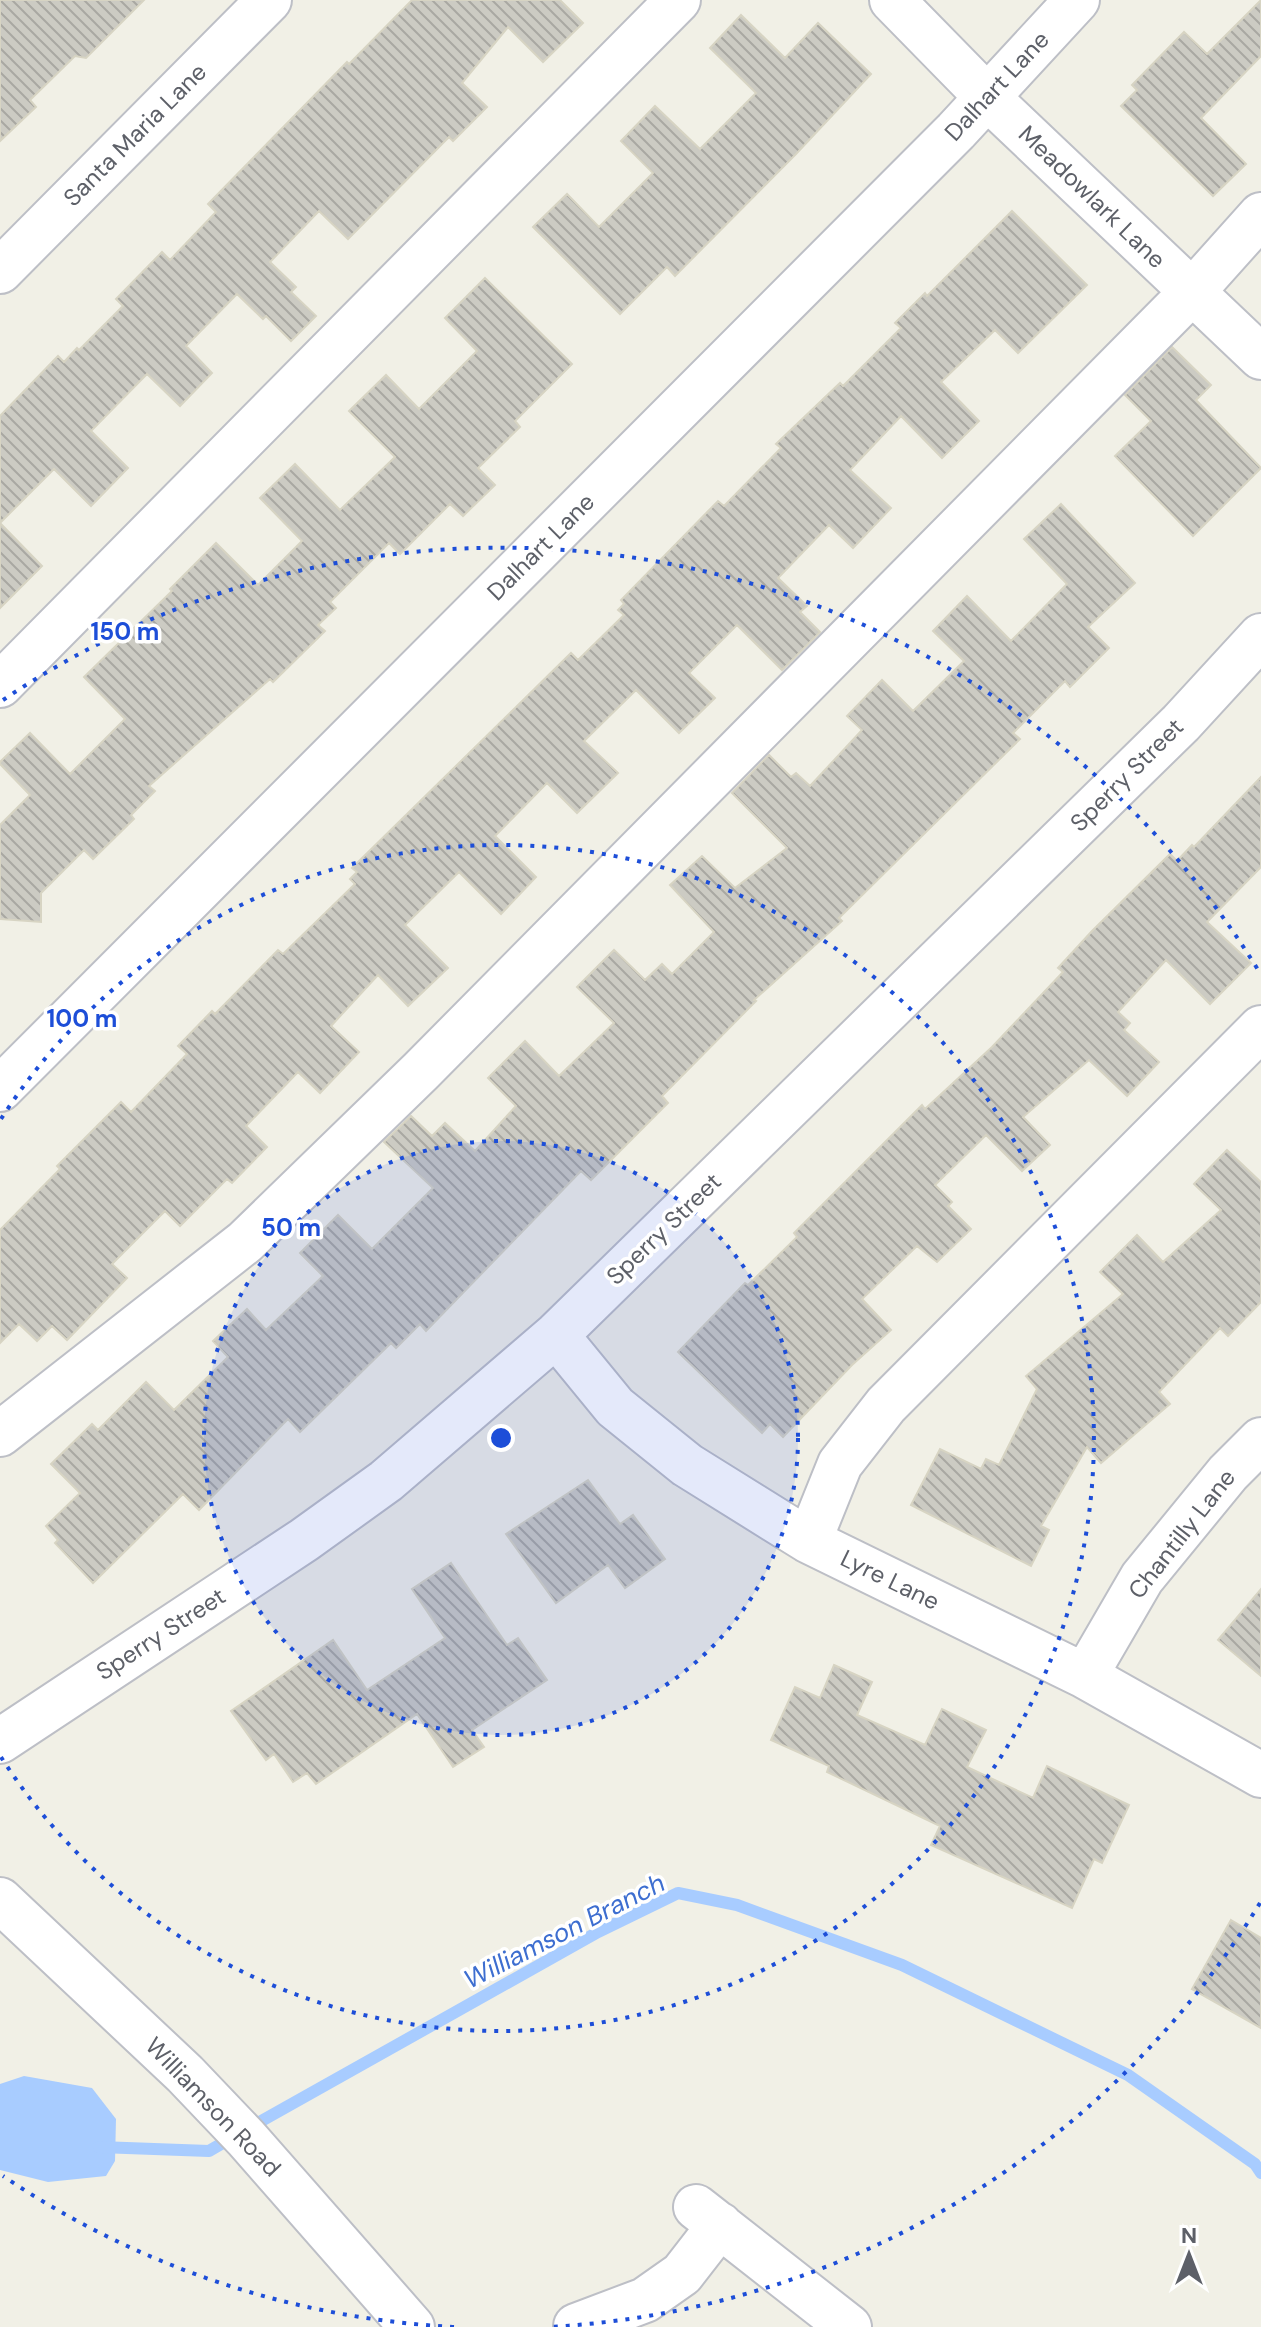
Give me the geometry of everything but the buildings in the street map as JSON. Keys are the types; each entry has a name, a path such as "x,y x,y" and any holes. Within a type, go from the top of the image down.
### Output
{"street":[{"name":"Santa Maria Lane","path":"0,271 269,0"},
{"path":"0,685 678,0"},
{"name":"Meadowlark Lane","path":"892,0 988,98 1261,357"},
{"name":"Dalhart Lane","path":"0,1089 988,98 1077,0"},
{"path":"0,1434 245,1242 421,1071 1192,292 1261,215"},
{"name":"Sperry Street","path":"0,1741 304,1540 386,1481 556,1335 1181,723 1261,636"},
{"path":"809,1541 840,1464 886,1405 1261,1028"},
{"name":"Lyre Lane","path":"556,1335 615,1407 687,1465 809,1541 1085,1676 1261,1775"},
{"name":"Chantilly Lane","path":"1085,1676 1142,1578 1228,1473 1261,1440"},
{"name":"Williamson Road","path":"0,1900 185,2074 246,2138 412,2327"},
{"path":"575,2327 645,2300 682,2274 708,2216 849,2327"}],"water":[{"path":"24,2076 92,2088 116,2119 115,2161 106,2176 48,2182 0,2170 0,2084"}],"waterway":[{"name":"Williamson Branch","path":"249,2128 598,1932 678,1893 737,1905 902,1965 1128,2075 1255,2164 1261,2173"},
{"name":"Williamson Branch","path":"99,2147 209,2151 233,2137"}]}
